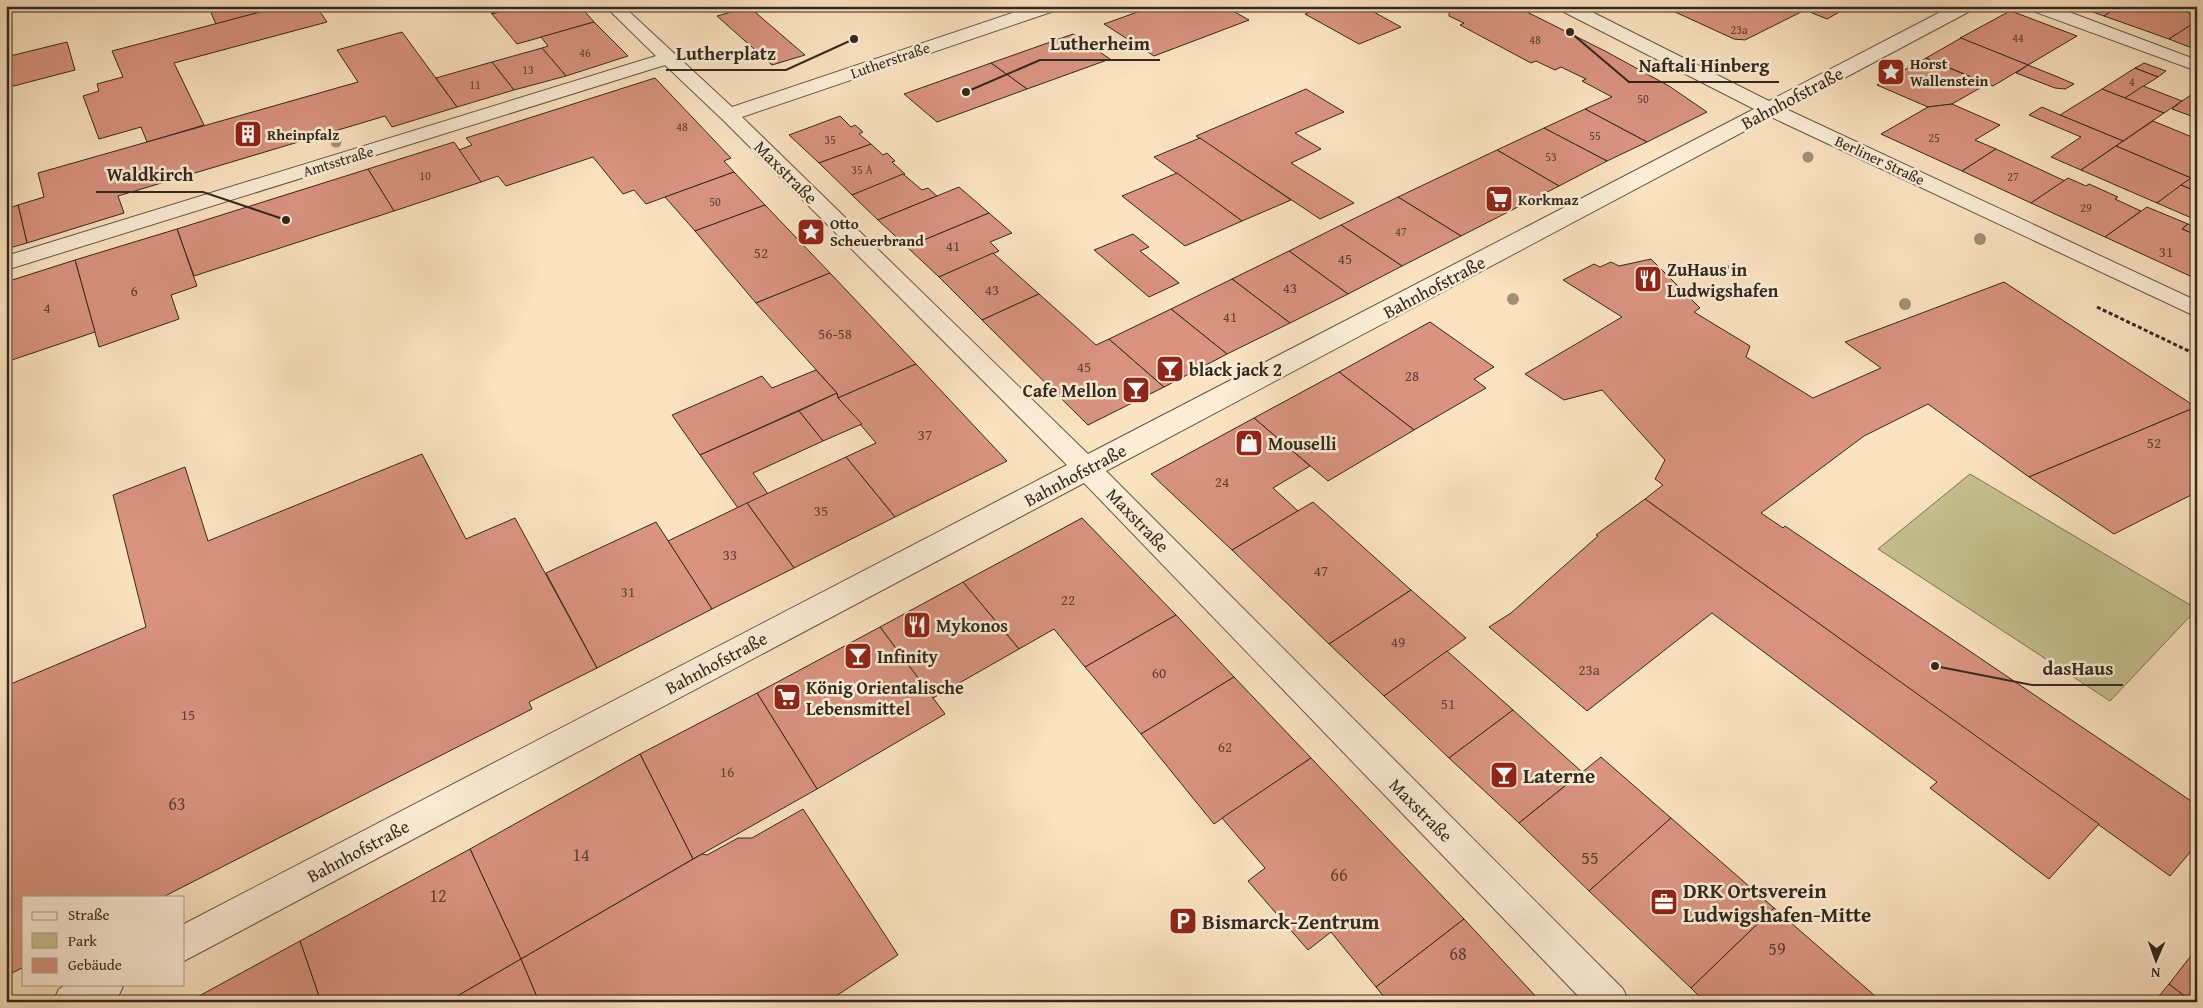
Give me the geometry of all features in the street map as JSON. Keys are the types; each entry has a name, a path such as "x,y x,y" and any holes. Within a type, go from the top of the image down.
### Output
{"street":[{"name":"Lutherstraße","path":"729,115 1052,6"},
{"name":"Berliner Straße","path":"1566,6 1771,109 2197,310"},
{"name":"Bahnhofstraße","path":"185,942 1966,6"},
{"path":"2036,6 2197,66"},
{"name":"Maxstraße","path":"616,7 729,115 1087,468 1610,1002"},
{"name":"Amtsstraße","path":"6,263 669,58"},
{"path":"72,1002 101,986"}],"green space":[{"path":"1970,474 2197,609 2110,701 1878,549"}],"building":[{"path":"208,6 283,6 216,24"},
{"path":"283,6 316,6 327,22 174,63 204,125 147,142 141,127 99,139 83,96 99,91 97,84 123,77 112,51"},
{"path":"486,6 521,6 492,14"},
{"path":"521,6 580,6 594,22 517,44 492,14"},
{"path":"1137,6 1224,6 1249,20 1154,56 1104,24 1143,10"},
{"path":"1324,6 1363,6 1401,27 1359,44 1305,14"},
{"path":"1457,6 1515,6 1605,51 1669,86 1707,112 1647,142 1585,109 1612,97 1582,81 1586,79 1561,67 1555,70 1536,61 1531,63 1460,25 1464,23 1449,16 1449,9"},
{"path":"1662,6 1850,6 1827,19 1805,10 1745,40 1734,39"},
{"path":"2076,6 2120,6 2104,16"},
{"path":"2120,6 2170,6 2197,16 2197,21 2169,39 2104,16"},
{"path":"749,7 805,55 772,65 717,16"},
{"path":"2010,11 2077,36 2028,65 1960,38"},
{"path":"2197,21 2197,50 2169,39"},
{"path":"594,22 628,56 566,76 542,48 548,46 541,37"},
{"name":"Rheinpfalz","path":"402,32 457,107 392,127 385,116 118,196 124,213 27,243 18,205 44,197 38,173 358,82 337,50"},
{"path":"1073,34 1110,59 1027,89 991,63"},
{"path":"1961,38 2028,65 1993,86 1926,58"},
{"path":"67,42 75,70 6,88 6,57"},
{"path":"542,48 566,76 514,90 492,62"},
{"path":"1926,58 1987,84 1952,104 1928,107 1877,85"},
{"path":"492,62 514,90 457,107 436,78"},
{"path":"991,63 1027,89 937,122 904,94"},
{"path":"2144,63 2166,71 2158,77 2135,68"},
{"path":"2028,65 2074,84 2065,89 2055,88 2016,73"},
{"path":"2135,68 2158,77 2125,98 2102,89"},
{"path":"655,78 731,158 724,161 734,172 646,204 634,190 623,194 593,157 506,186 498,176 481,182 459,150 472,145 466,138"},
{"path":"2143,86 2182,101 2164,113 2125,98"},
{"path":"1306,89 1344,112 1295,133 1321,149 1291,163 1354,203 1320,219 1196,136"},
{"path":"2102,89 2164,113 2123,141 2060,115"},
{"path":"2197,91 2197,118 2172,109 2182,101"},
{"path":"1952,104 2000,125 1975,140 1996,149 1962,171 1881,134 1928,107"},
{"path":"2042,107 2123,141 2081,170 2051,157 2081,137 2029,115"},
{"path":"1585,109 1647,142 1607,161 1544,128"},
{"path":"840,116 851,127 855,125 863,132 859,134 871,144 819,163 789,135"},
{"path":"2153,121 2197,139 2197,174 2191,178 2116,146"},
{"path":"1544,128 1607,161 1559,186 1497,150"},
{"path":"1200,138 1291,200 1242,221 1154,157"},
{"path":"454,142 481,182 394,211 368,169"},
{"path":"871,144 883,155 887,153 895,161 892,162 905,174 852,195 819,163"},
{"path":"2116,146 2191,178 2157,203 2081,170"},
{"path":"1996,149 2065,181 2031,203 1962,171"},
{"path":"1497,150 1559,186 1461,236 1398,197"},
{"path":"368,169 394,211 194,276 177,229"},
{"path":"734,172 765,205 695,231 665,197"},
{"path":"1177,173 1242,221 1185,246 1122,196"},
{"path":"903,174 922,190 928,188 937,196 878,220 852,195"},
{"path":"2197,174 2197,192 2181,185 2191,178"},
{"path":"2068,178 2086,186 2089,184 2118,197 2115,199 2141,211 2105,237 2031,203"},
{"path":"2181,185 2197,192 2197,217 2194,219 2157,203"},
{"path":"959,187 989,213 907,247 878,220"},
{"path":"1398,197 1461,236 1402,266 1341,225"},
{"path":"18,205 27,243 6,249 6,209"},
{"path":"765,205 830,273 756,303 695,231"},
{"path":"2147,207 2188,224 2182,229 2197,235 2197,271 2190,276 2105,237"},
{"path":"989,213 1012,233 990,242 999,251 939,277 907,247"},
{"path":"2188,224 2197,228 2197,235 2182,229"},
{"path":"1341,225 1402,266 1348,294 1289,251"},
{"path":"177,229 197,286 171,295 179,319 99,347 75,260"},
{"path":"1133,234 1149,247 1140,251 1179,283 1149,297 1094,250"},
{"path":"1289,251 1348,294 1290,323 1232,279"},
{"path":"993,253 1039,294 982,320 939,277"},
{"path":"1651,259 1700,308 1694,312 1750,346 1746,357 1813,398 1881,368 1845,342 2004,282 2196,407 2029,477 1928,404 1864,436 1761,513 1783,528 1785,526 2197,805 2197,844 2170,876 1645,499 1663,485 1655,479 1665,460 1602,390 1564,400 1525,374 1622,317 1563,280 1594,264 1600,267 1611,262 1619,266"},
{"path":"75,260 95,332 6,362 6,282"},
{"path":"830,273 916,364 838,398 837,393 756,303"},
{"path":"1232,279 1290,323 1227,354 1171,309"},
{"path":"1039,294 1096,345 1109,339 1164,387 1088,425 982,320"},
{"path":"1171,309 1227,354 1164,387 1109,339"},
{"path":"1430,322 1494,367 1474,379 1486,388 1414,430 1339,372"},
{"path":"916,364 1007,461 895,517 846,457 876,443 838,398"},
{"path":"816,370 837,393 700,455 672,415 762,376 772,388"},
{"path":"1339,372 1414,430 1328,481 1254,418"},
{"path":"837,393 838,398 862,424 823,441 799,411"},
{"path":"2196,407 2197,492 2114,534 2029,477"},
{"path":"799,411 823,441 753,473 768,494 738,508 700,455"},
{"path":"1254,418 1310,466 1273,488 1298,511 1232,550 1151,474"},
{"path":"422,454 466,539 515,518 597,668 529,702 532,709 165,896 22,896 22,968 6,976 6,686 146,627 113,495 185,467 208,541"},
{"path":"846,457 895,517 794,568 747,503"},
{"path":"1645,499 2099,824 2049,879 1930,788 1937,782 1712,613 1587,711 1489,627 1511,613 1598,536 1596,535"},
{"path":"1313,502 1411,590 1329,644 1232,550"},
{"path":"747,503 794,568 712,609 668,541"},
{"path":"1082,518 1176,615 1085,667 1054,629 1019,649 963,582"},
{"path":"656,522 712,609 597,668 546,573"},
{"path":"963,582 1019,649 933,698 880,627"},
{"path":"1411,590 1466,638 1384,696 1329,644"},
{"path":"1176,615 1234,677 1141,734 1085,667"},
{"path":"880,627 945,714 817,789 757,693"},
{"path":"1447,651 1513,710 1449,758 1384,696"},
{"path":"1234,677 1311,758 1214,824 1141,734"},
{"path":"757,693 817,789 693,859 640,754"},
{"path":"1513,710 1582,772 1519,823 1449,758"},
{"path":"640,754 693,859 521,959 470,849"},
{"path":"1601,757 1671,818 1589,891 1519,823"},
{"path":"1311,758 1464,919 1376,987 1331,932 1308,950 1248,881 1265,868 1222,818"},
{"path":"803,809 898,955 827,1002 539,1002 521,959 702,854 707,855 738,838 752,838"},
{"path":"1671,818 1774,908 1691,988 1589,891"},
{"path":"470,849 521,959 447,1002 321,1002 300,941"},
{"path":"1774,908 1882,1002 1705,1002 1691,988"},
{"path":"1464,919 1541,1002 1388,1002 1376,987"},
{"path":"300,941 321,1002 188,1002"},
{"path":"2197,948 2197,1002 2192,1002 2169,984"},
{"path":"521,959 539,1002 447,1002"},
{"path":"2169,984 2192,1002 2154,1002"}],"place":[{"name":"Naftali Hinberg","path":"1570,32"},
{"name":"Lutherplatz","path":"854,39"},
{"name":"Horst Wallenstein","path":"1891,72"},
{"name":"Lutherheim","path":"966,92"},
{"name":"Rheinpfalz","path":"248,134"},
{"name":"Korkmaz","path":"1499,199"},
{"name":"Waldkirch","path":"286,220"},
{"name":"Otto Scheuerbrand","path":"811,232"},
{"name":"ZuHaus in Ludwigshafen","path":"1648,279"},
{"name":"black jack 2","path":"1170,369"},
{"name":"Cafe Mellon","path":"1136,390"},
{"name":"Mouselli","path":"1249,443"},
{"name":"Mykonos","path":"917,625"},
{"name":"Infinity","path":"858,656"},
{"name":"dasHaus","path":"1935,666"},
{"name":"König Orientalische Lebensmittel","path":"787,697"},
{"name":"Laterne","path":"1504,775"},
{"name":"DRK Ortsverein Ludwigshafen-Mitte","path":"1664,902"},
{"name":"Bismarck-Zentrum","path":"1183,921"}]}
